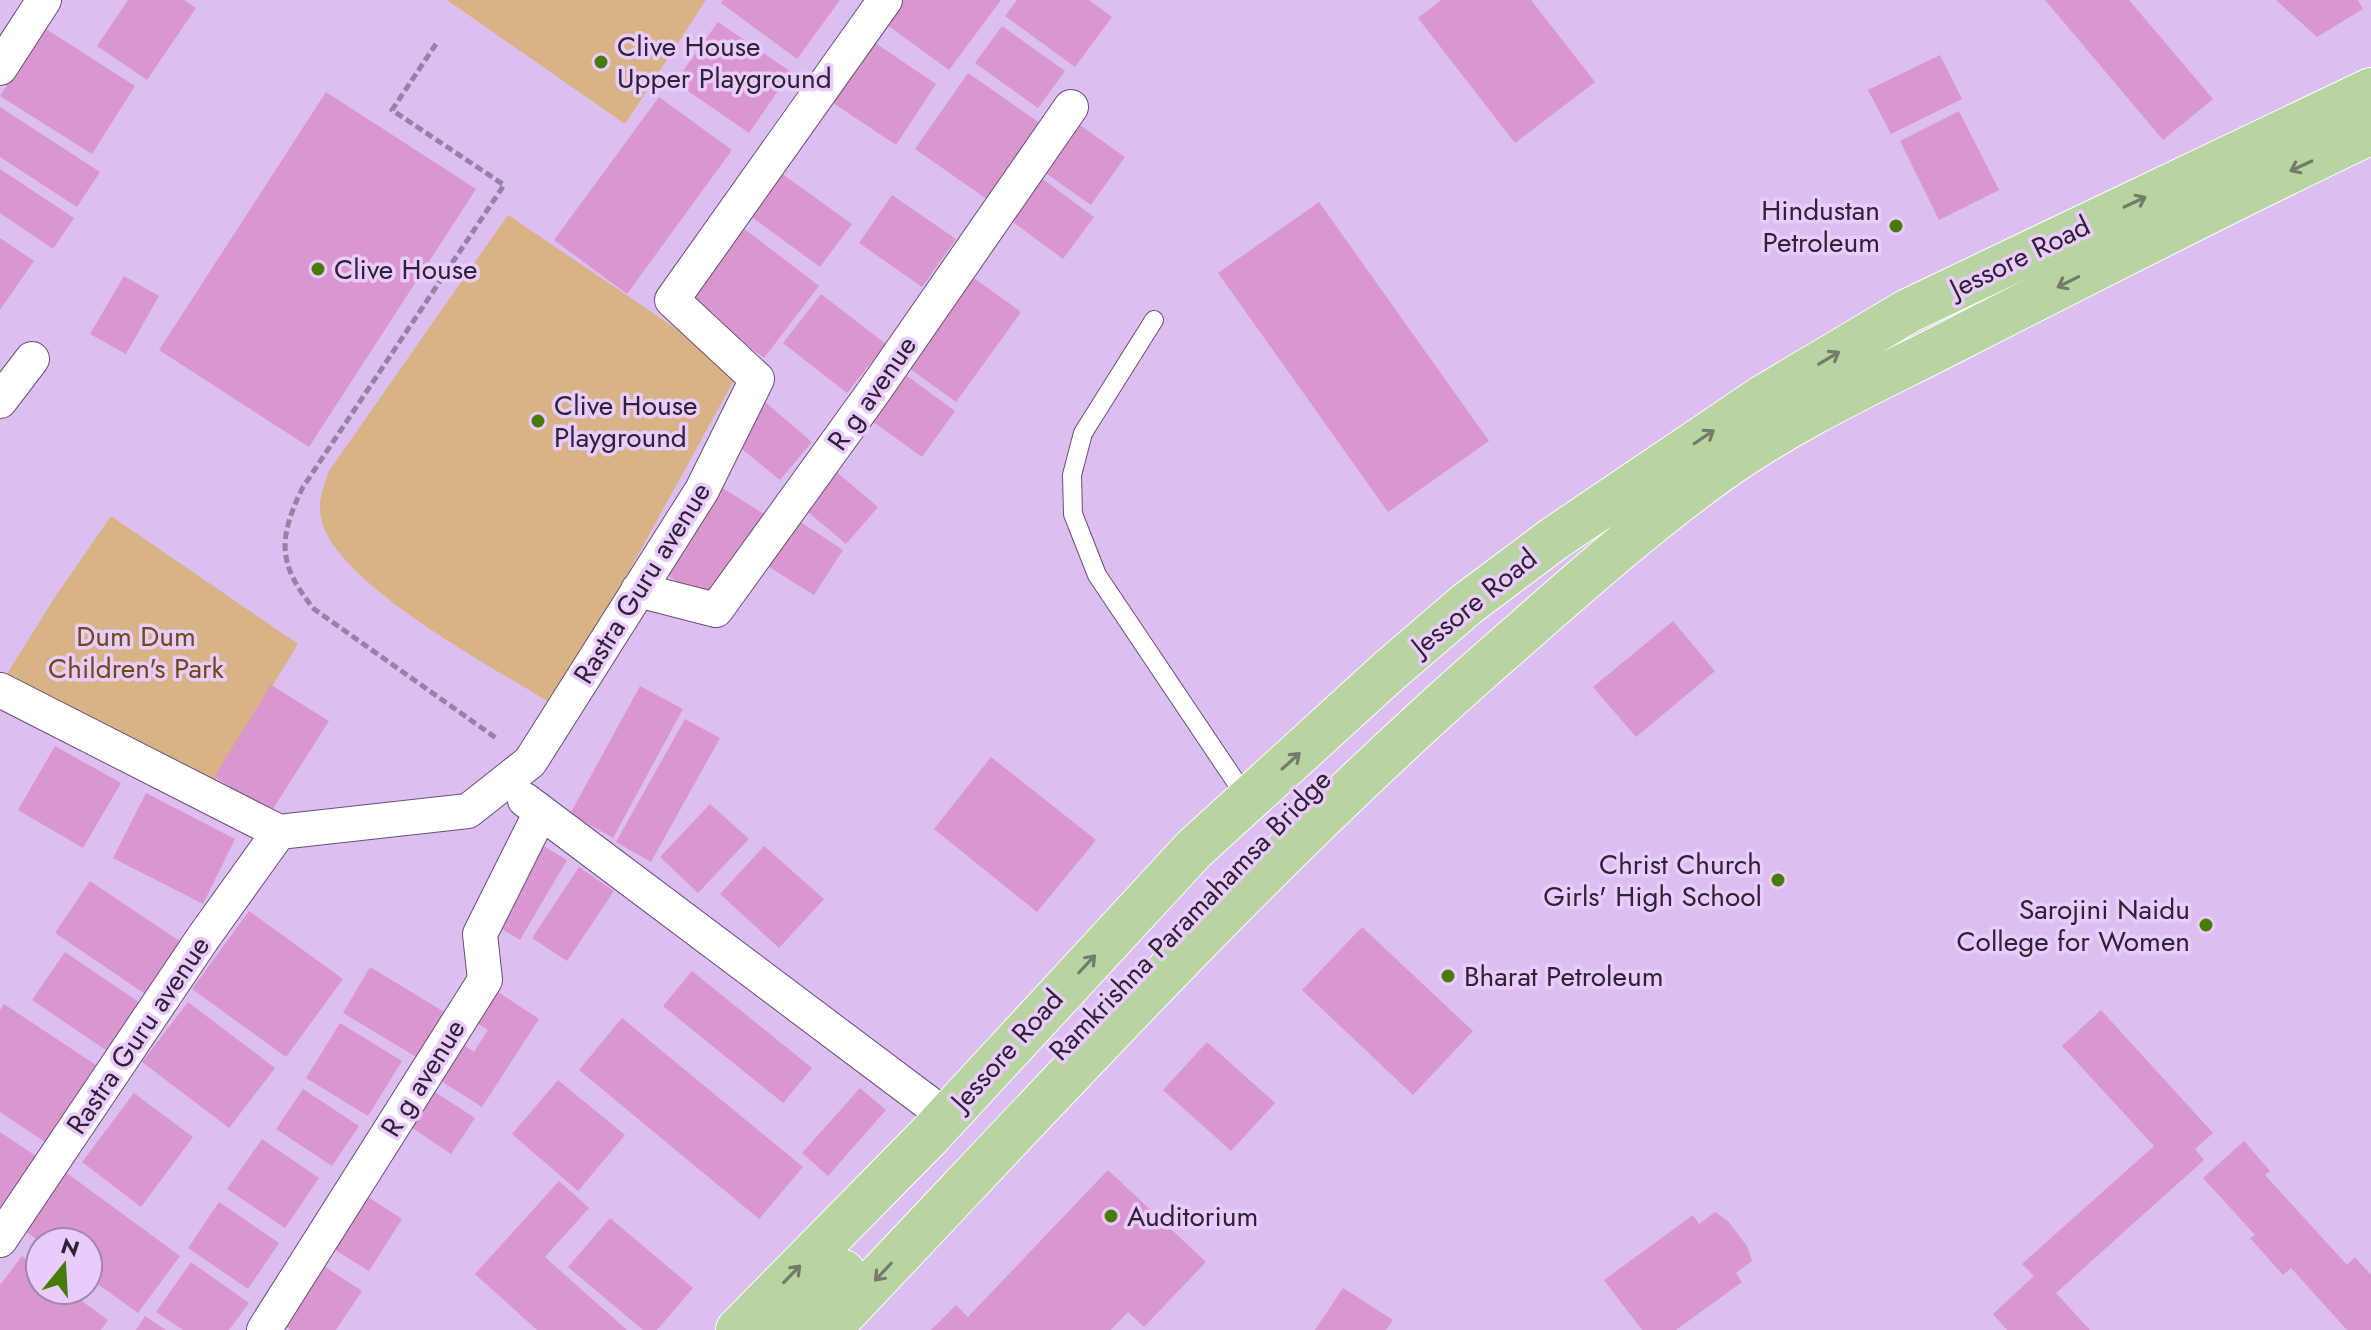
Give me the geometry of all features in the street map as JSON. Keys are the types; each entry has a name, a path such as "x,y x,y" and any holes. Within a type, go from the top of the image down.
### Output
{"main road":[{"name":"Jessore Road","path":"738,1330 947,1117 1194,849 1467,604 1647,475 1773,414 1908,311 2371,90"},
{"name":"Jessore Road","path":"1773,414 1822,405 2213,207 2371,132"},
{"path":"1616,523 1683,499 1773,414"},
{"path":"1616,523 1647,475"},
{"name":"Jessore Road","path":"828,1330 1102,1040 1352,786 1578,583 1683,499"},
{"name":"Ramkrishna Paramahamsa Bridge","path":"786,1330 1024,1088 1233,865 1351,747 1616,523"}],"street":[{"path":"0,68 44,0"},
{"name":"Rastra Guru avenue","path":"0,1240 203,938 279,832 468,811 530,762 702,490 757,379 672,300 885,0"},
{"name":"R g avenue","path":"638,590 716,610 872,394 1071,107"},
{"path":"0,401 32,359"},
{"path":"0,690 279,832"},
{"path":"502,783 947,1117"},
{"name":"R g avenue","path":"264,1330 485,980 480,934 541,812"}],"lane":[{"path":"1154,320 1083,433 1072,475 1073,514 1097,575 1248,800"}],"path":[{"path":"436,44 392,110 504,185 303,487 284,539 285,562 295,586 314,609 530,762"}],"green space":[{"name":"Clive House Upper Playground","path":"447,0 706,0 625,124"},
{"name":"Clive House Playground","path":"508,215 739,371 555,706 459,648 385,597 332,544 320,512 329,471"},
{"name":"Dum Dum Children's Park","path":"111,516 298,644 206,795 0,685"}],"building":[{"path":"128,0 184,0 196,8 147,80 97,46"},
{"path":"723,0 840,0 797,59 721,3"},
{"path":"893,0 1001,0 949,70 879,19"},
{"path":"1017,0 1089,0 1112,17 1075,67 1005,16"},
{"path":"1441,0 1531,0 1595,82 1515,143 1418,18"},
{"path":"2045,0 2129,0 2213,99 2163,140"},
{"path":"2276,0 2358,0 2363,9 2317,37"},
{"path":"718,22 791,72 749,133 675,82"},
{"path":"1002,26 1065,71 1038,108 975,63"},
{"path":"43,27 135,86 92,154 0,96"},
{"path":"862,34 936,84 896,145 821,95"},
{"path":"1940,55 1962,99 1891,134 1868,90"},
{"path":"968,73 1047,128 994,204 915,149"},
{"name":"Clive House","path":"326,92 476,189 309,447 159,350"},
{"path":"659,97 732,150 627,294 554,240"},
{"path":"0,107 100,172 77,207 0,157"},
{"path":"1959,111 1999,190 1939,220 1900,141"},
{"path":"1074,121 1125,157 1091,205 1040,169"},
{"path":"774,168 852,224 820,267 742,210"},
{"path":"0,169 74,218 53,249 0,213"},
{"path":"1040,177 1094,217 1063,259 1009,219"},
{"path":"892,195 956,239 922,287 859,243"},
{"path":"1319,202 1489,441 1388,512 1218,273"},
{"path":"742,227 819,286 764,358 687,299"},
{"path":"0,238 34,261 0,310"},
{"path":"124,276 159,296 126,354 90,334"},
{"path":"971,276 1021,312 956,402 906,366"},
{"path":"821,294 886,344 847,393 783,343"},
{"path":"903,373 955,411 922,457 869,419"},
{"path":"765,402 812,442 780,480 732,441"},
{"path":"833,469 878,507 846,544 801,506"},
{"path":"718,485 764,514 707,601 661,571"},
{"path":"799,521 843,550 814,595 769,567"},
{"path":"1673,621 1715,671 1636,737 1593,687"},
{"path":"271,685 329,721 271,812 214,777"},
{"path":"640,686 683,709 613,838 570,814"},
{"path":"685,719 720,738 651,862 616,842"},
{"path":"55,746 121,783 83,848 18,810"},
{"path":"991,757 1096,840 1037,912 934,829"},
{"path":"146,793 235,839 203,904 113,858"},
{"path":"710,804 749,839 698,893 660,857"},
{"path":"537,842 567,860 520,940 490,922"},
{"path":"764,846 824,899 779,948 720,894"},
{"path":"579,867 614,891 567,961 532,938"},
{"path":"90,881 190,948 154,1000 55,933"},
{"path":"249,911 343,979 286,1057 192,989"},
{"path":"1362,927 1473,1031 1413,1095 1302,990"},
{"path":"65,952 146,1007 113,1055 32,1000"},
{"path":"370,967 446,1013 418,1058 343,1013"},
{"path":"692,971 812,1068 783,1103 663,1006"},
{"path":"492,988 539,1019 482,1107 435,1077 458,1041 474,1052 488,1030 472,1020"},
{"path":"188,1002 275,1068 229,1128 142,1062"},
{"path":"4,1004 102,1069 51,1146 0,1112 0,1010"},
{"path":"2101,1010 2213,1133 2195,1149 2204,1160 2056,1293 2090,1330 2007,1330 1993,1314 2034,1276 2022,1264 2154,1146 2062,1046"},
{"path":"622,1018 803,1167 759,1219 579,1070"},
{"path":"340,1023 402,1061 368,1116 306,1078"},
{"path":"1207,1042 1275,1103 1231,1151 1163,1090"},
{"path":"558,1080 625,1135 578,1191 512,1134"},
{"path":"860,1088 886,1110 828,1176 802,1153"},
{"path":"303,1089 359,1126 332,1166 276,1129"},
{"path":"435,1092 475,1118 451,1154 411,1127"},
{"path":"134,1093 193,1137 141,1207 82,1162"},
{"path":"0,1132 42,1160 0,1221"},
{"path":"262,1139 319,1178 285,1228 227,1189"},
{"path":"2244,1141 2270,1171 2265,1175 2347,1265 2355,1257 2371,1275 2371,1330 2347,1330 2291,1268 2283,1275 2250,1238 2255,1235 2203,1178"},
{"path":"60,1168 180,1256 138,1313 104,1289 104,1226 24,1226 24,1230 18,1226"},
{"name":"Auditorium","path":"1108,1170 1206,1262 1144,1327 1128,1312 1111,1330 931,1330 956,1305 968,1317"},
{"path":"559,1181 589,1208 545,1257 627,1330 537,1330 475,1274"},
{"path":"356,1189 402,1219 369,1271 322,1242"},
{"path":"219,1202 279,1243 248,1289 188,1248"},
{"path":"1715,1212 1728,1221 1747,1246 1752,1261 1736,1273 1742,1282 1676,1330 1642,1330 1604,1280 1693,1215 1699,1224"},
{"path":"610,1218 693,1288 657,1330 643,1330 568,1267"},
{"path":"22,1256 24,1306 89,1306 108,1320 101,1330 0,1330 0,1285"},
{"path":"316,1261 362,1291 336,1330 291,1330 277,1321"},
{"path":"191,1262 249,1303 229,1330 183,1330 156,1312"},
{"path":"1343,1288 1393,1320 1386,1330 1315,1330"},
{"path":"145,1316 166,1330 136,1330"}],"place":[{"name":"Clive House Upper Playground","path":"601,62"},
{"name":"Hindustan Petroleum","path":"1896,226"},
{"name":"Clive House","path":"318,269"},
{"name":"Clive House Playground","path":"538,421"},
{"name":"Christ Church Girls' High School","path":"1778,880"},
{"name":"Sarojini Naidu College for Women","path":"2206,925"},
{"name":"Bharat Petroleum","path":"1448,976"},
{"name":"Auditorium","path":"1111,1216"}]}
